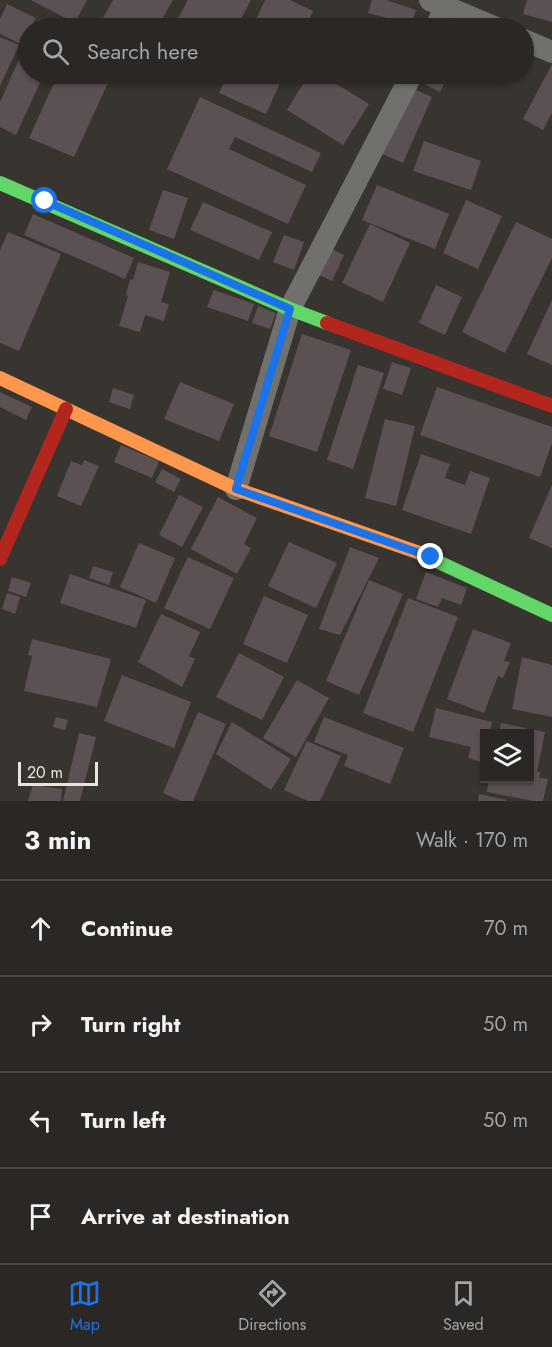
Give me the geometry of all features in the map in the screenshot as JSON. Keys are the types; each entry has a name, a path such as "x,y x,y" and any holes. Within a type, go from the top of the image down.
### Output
{"street":[{"path":"436,18 438,3 473,18"},
{"path":"534,44 552,52"},
{"path":"236,489 290,309 407,84"},
{"path":"0,183 290,309 552,406"},
{"path":"0,378 236,489 431,557 552,615"},
{"path":"0,559 66,409"}],"building":[{"path":"31,0 87,0 78,18 65,18"},
{"path":"113,0 173,0 163,18 103,18"},
{"path":"188,0 251,0 241,18 178,18"},
{"path":"265,0 290,0 313,11 310,18 257,18"},
{"path":"372,0 386,0 416,10 413,18 386,18 368,13"},
{"path":"527,0 552,0 552,22 523,14"},
{"path":"7,4 36,18 18,18 18,43 0,34 0,19"},
{"path":"0,37 18,45 18,47 0,86"},
{"path":"18,62 18,84 39,84 16,135 0,127 0,102"},
{"path":"552,64 552,113 543,130 523,119"},
{"path":"53,84 107,84 74,157 29,138"},
{"path":"223,84 280,84 266,114 219,93"},
{"path":"303,84 336,84 369,104 343,145 287,110"},
{"path":"424,84 444,84 440,92"},
{"path":"409,87 432,97 403,163 380,153"},
{"path":"200,97 321,153 312,172 235,137 229,149 306,185 288,224 167,169"},
{"path":"424,141 481,161 471,190 413,171"},
{"path":"377,185 449,214 435,249 362,220"},
{"path":"163,190 188,198 174,239 149,230"},
{"path":"466,200 502,216 478,269 443,253"},
{"path":"203,202 272,232 259,260 190,230"},
{"path":"33,214 134,258 125,279 24,235"},
{"path":"516,222 552,239 552,258 505,353 462,332"},
{"path":"370,224 410,243 383,302 342,283"},
{"path":"8,232 61,254 19,351 0,343 0,250"},
{"path":"284,235 304,242 294,270 273,262"},
{"path":"329,248 344,255 332,281 317,274"},
{"path":"138,262 170,272 161,302 169,304 164,321 145,315 140,332 119,326 128,296 126,295 130,279 133,280"},
{"path":"436,285 462,297 445,335 419,323"},
{"path":"214,290 254,304 248,321 207,307"},
{"path":"552,300 552,365 527,354"},
{"path":"258,306 276,313 270,329 252,323"},
{"path":"302,334 351,350 317,452 269,436"},
{"path":"392,362 411,368 402,395 383,389"},
{"path":"358,365 384,373 353,469 327,460"},
{"path":"180,382 234,404 219,441 164,419"},
{"path":"437,387 552,427 552,443 540,477 420,435"},
{"path":"113,388 134,395 130,409 109,402"},
{"path":"0,392 32,407 26,420 0,407"},
{"path":"385,419 415,426 396,506 365,498"},
{"path":"121,445 159,461 152,478 114,462"},
{"path":"421,454 450,464 445,478 465,485 470,471 490,478 471,534 402,510"},
{"path":"84,460 99,466 81,506 57,496 71,461 82,465"},
{"path":"162,469 181,479 174,492 155,482"},
{"path":"552,485 552,548 529,538"},
{"path":"179,495 203,507 182,547 159,535"},
{"path":"218,497 257,518 244,544 251,548 237,574 191,549"},
{"path":"289,542 337,563 316,608 268,586"},
{"path":"139,543 175,558 156,603 120,587"},
{"path":"350,547 379,558 340,635 319,629"},
{"path":"188,557 234,578 210,629 164,608"},
{"path":"93,566 113,572 109,585 89,578"},
{"path":"426,572 467,588 461,605 442,598 438,607 416,599"},
{"path":"70,574 146,600 136,628 60,603"},
{"path":"12,577 31,583 26,597 8,591"},
{"path":"369,580 403,594 359,695 326,681"},
{"path":"7,593 20,597 15,614 2,609"},
{"path":"264,596 308,615 287,663 243,644"},
{"path":"408,598 458,617 413,732 363,713"},
{"path":"161,614 200,632 189,656 195,659 182,687 138,662"},
{"path":"473,629 511,643 504,661 510,662 503,678 498,676 484,713 447,699"},
{"path":"32,639 111,659 97,707 24,691 32,656 28,655"},
{"path":"239,653 284,677 262,720 216,697"},
{"path":"522,657 552,665 552,717 512,709"},
{"path":"122,675 191,702 174,748 104,721"},
{"path":"297,680 329,698 296,757 263,738"},
{"path":"436,708 492,722 490,729 480,729 480,762 468,758 471,747 429,737"},
{"path":"198,712 226,724 193,801 181,801 163,793"},
{"path":"56,717 68,720 65,730 53,727"},
{"path":"324,717 404,748 390,784 344,766 348,755 314,742"},
{"path":"232,722 291,759 271,790 216,754"},
{"path":"501,723 530,729 500,729"},
{"path":"534,730 545,732 537,772 540,772 539,778 548,779 543,801 487,792 488,783 534,783"},
{"path":"79,733 96,737 80,801 63,801"},
{"path":"307,741 341,756 320,801 308,801 284,790"},
{"path":"33,785 62,789 61,801 28,801"},
{"path":"479,794 507,800 478,801"}],"traffic: fast":[{"path":"0,183 327,323"},
{"path":"417,552 552,615"}],"traffic: slow":[{"path":"0,378 236,489 417,552"}],"traffic: jam":[{"path":"327,323 552,406"},
{"path":"0,559 66,409"}],"route":[{"path":"45,201 290,309 236,489 431,557"}]}
